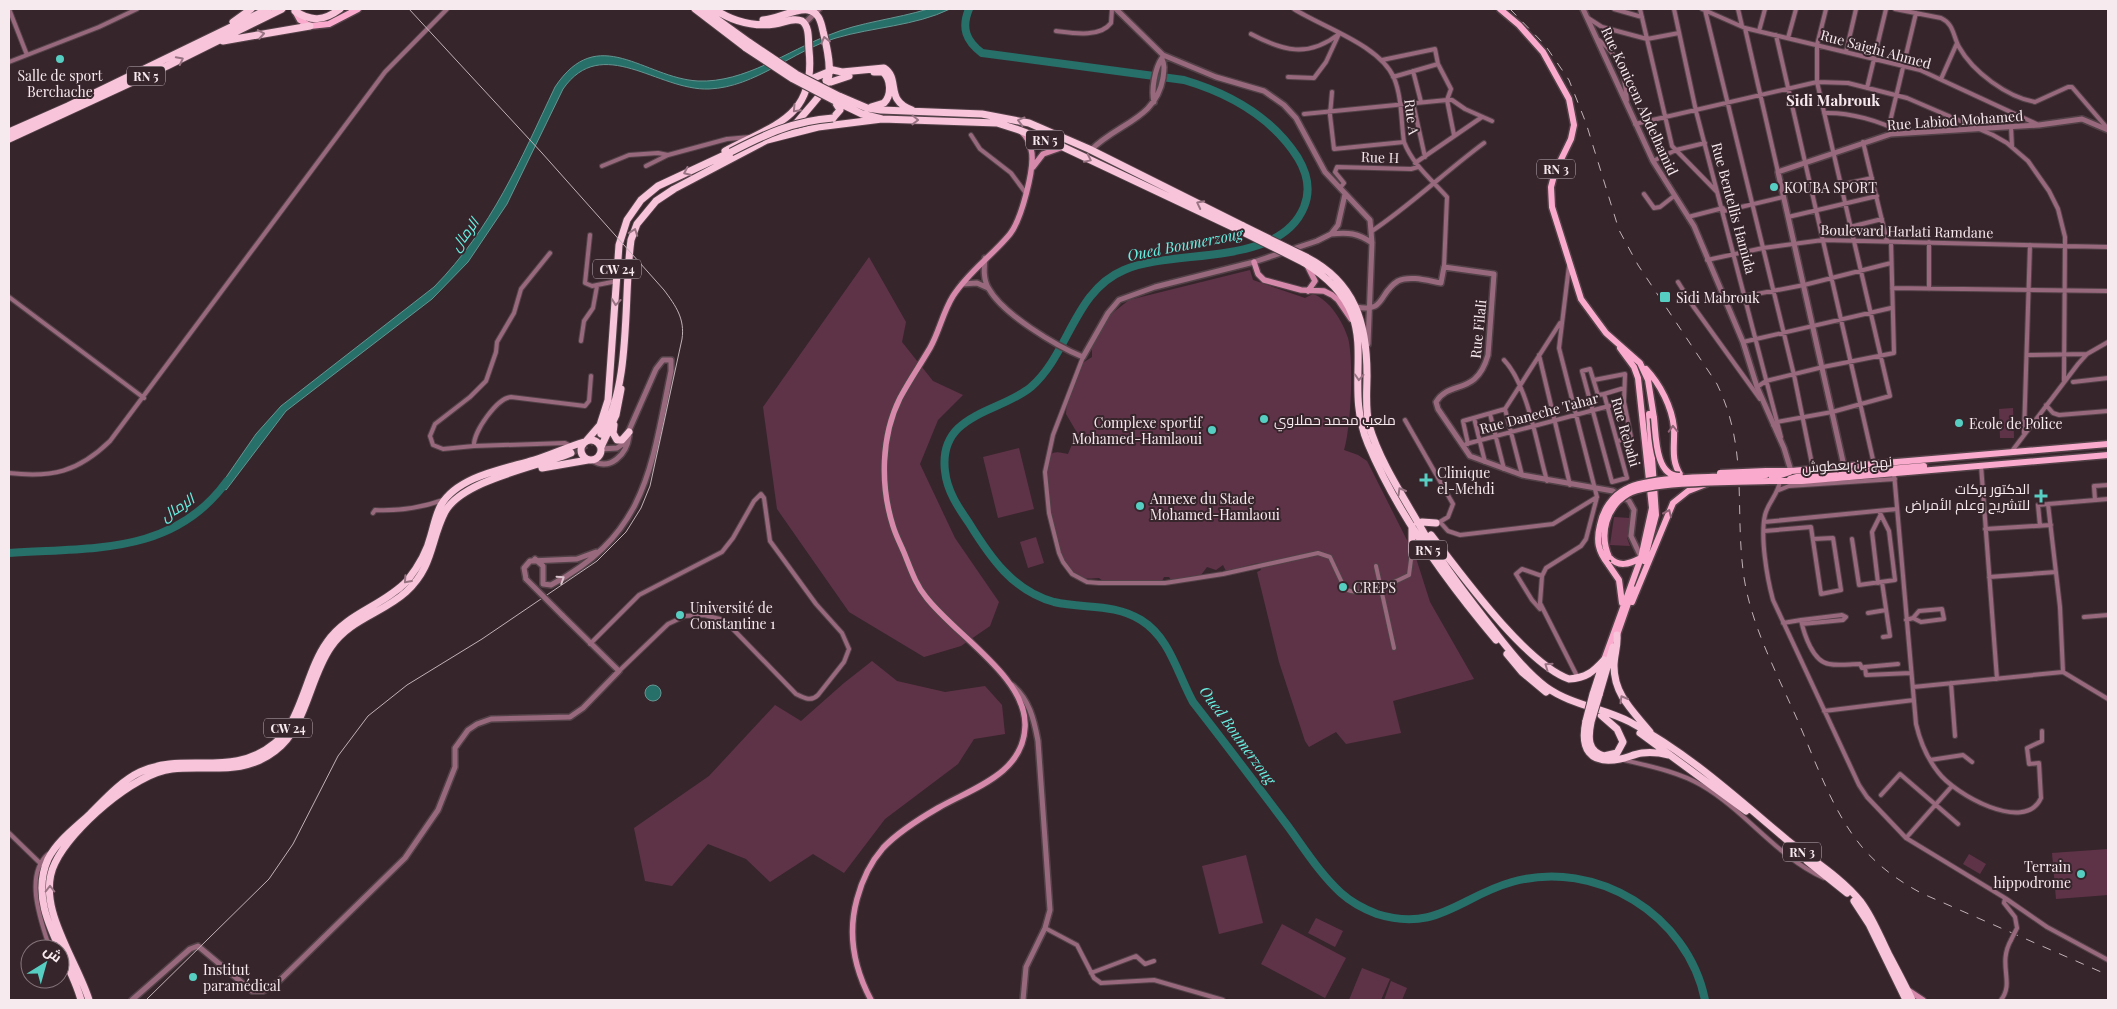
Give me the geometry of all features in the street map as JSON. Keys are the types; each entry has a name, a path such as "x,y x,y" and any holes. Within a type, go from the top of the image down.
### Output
{"highway":[{"path":"220,32 250,9"},
{"name":"RN 5","path":"9,132 77,102 268,9"},
{"name":"RN 5","path":"9,139 90,103 282,9"},
{"path":"295,10 314,20 328,17 340,9"},
{"name":"RN 5","path":"695,9 746,43 862,114 882,119 997,123 1063,146 1242,229"},
{"name":"RN 5","path":"703,9 746,43"},
{"path":"716,9 756,20 778,18 805,10 817,11"},
{"path":"716,9 733,19 750,24 766,25 798,19 806,26"},
{"name":"CW 24","path":"787,134 819,97 828,82 830,58 817,11"},
{"path":"746,43 744,28 750,24"},
{"path":"213,43 310,26"},
{"name":"CW 24","path":"704,164 794,112 799,107 806,91 811,64 806,26"},
{"path":"811,64 820,76 828,82 844,76 882,72 888,80 888,98 882,104 867,108"},
{"path":"809,80 830,71 842,72 884,68 889,72 897,100 906,108 917,112"},
{"path":"806,91 811,97 819,97"},
{"name":"RN 5","path":"837,99 867,108 982,114 1017,119 1052,131 1333,275 1356,307 1366,338 1366,408 1368,422 1377,446 1424,532 1467,597 1510,651 1546,687 1566,698 1619,717 1654,736"},
{"name":"CW 24","path":"88,1000 50,900 51,873 62,850 112,800 143,778 172,769 220,770 238,768 261,760 277,750 295,726 331,647 351,626 396,600 412,586 430,557 447,508 460,494 571,450 585,441 600,425 608,400 622,234 636,206 658,186 768,133 794,123 833,118 840,110 837,99"},
{"name":"CW 24","path":"600,434 613,408 620,373 628,297 629,254 637,224 650,206 663,196 744,151 787,134 882,119"},
{"name":"RN 5","path":"1305,261 1337,288 1350,310 1356,327 1360,354 1359,401 1364,433 1378,465 1412,526 1468,607 1522,672 1557,698 1632,728 1672,755"},
{"name":"CW 24","path":"601,448 616,415 622,383 620,373"},
{"path":"616,415 613,436 617,440 622,440 629,432"},
{"path":"594,440 601,448 599,455 590,460 583,456 580,451 585,441 594,440"},
{"name":"CW 24","path":"81,1000 46,914 42,898 42,878 50,856 56,848 117,788 140,772 180,763 234,763 253,756 278,741 290,723 327,642 345,622 387,597 406,581 425,553 437,515 456,488 472,481 571,450"},
{"name":"CW 24","path":"470,489 488,486 551,465 590,460"},
{"path":"1412,509 1476,594 1529,651 1561,676 1578,678 1594,672 1604,660"},
{"path":"1422,522 1438,523"},
{"path":"1429,532 1430,527 1438,523"},
{"path":"1412,526 1412,552 1424,550 1435,559"},
{"name":"RN 3","path":"1617,635 1614,667 1617,688 1626,704 1654,736 1717,781 1789,842 1848,888 1870,914 1912,1000"},
{"name":"RN 3","path":"1596,694 1617,635"},
{"name":"RN 3","path":"1604,660 1583,742 1589,753 1600,760 1622,759 1645,752 1672,755 1758,820 1850,896 1859,907 1906,1000"},
{"name":"RN 3","path":"1588,722 1589,742 1592,749 1597,754 1604,756 1618,753 1623,742 1622,736 1614,725 1601,715"}],"main road":[{"path":"295,10 300,20 310,26 329,24 358,9"},
{"name":"RN 3","path":"1500,9 1519,25 1543,52 1562,85 1573,112 1574,125 1571,139 1555,172 1551,187 1552,206 1577,288 1587,311 1638,364 1644,381 1657,498 1654,530 1625,616"},
{"path":"1019,130 1031,149 1030,176"},
{"path":"871,1000 858,970 852,943 854,910 864,880 878,854 896,836 937,808 994,778 1014,759 1024,739 1026,726 1022,704 1010,682 925,597 911,571 894,530 886,494 885,450 893,414 930,348 953,297 985,258 1011,233 1017,223 1036,161 1043,154 1063,146"},
{"path":"1305,261 1314,281 1308,291"},
{"path":"1254,262 1258,274 1264,280 1308,291 1324,291 1338,300 1356,327"},
{"path":"1615,341 1652,375 1672,416 1673,463 1681,476"},
{"name":"RN 3","path":"1604,660 1641,558 1652,508 1641,394 1634,367 1615,341"},
{"path":"1640,363 1648,380 1662,464 1671,474 1681,476 1767,476 1780,480 1789,480"},
{"name":"نهج بن بعطوش","path":"1815,469 2108,444"},
{"name":"نهج بن بعطوش","path":"1815,469 2108,450"},
{"name":"نهج بن بعطوش","path":"1789,480 1797,476 2108,450"},
{"name":"نهج بن بعطوش","path":"1789,480 1802,482 1895,476 1981,465 2108,456"},
{"path":"1622,607 1619,580 1608,560 1598,548 1598,532 1601,519 1610,503 1626,489 1652,481 1781,475 1791,471 1815,469"},
{"path":"1608,560 1603,539 1604,529 1611,510 1619,501 1638,490 1767,476"},
{"name":"RN 3","path":"1617,635 1673,503 1688,491 1706,484"},
{"path":"1608,560 1619,564 1627,564 1641,558"},
{"path":"1907,990 1923,1000"}],"street":[{"path":"10,9 27,55"},
{"path":"9,62 99,27 137,9"},
{"path":"9,473 36,476 48,475 80,465 110,441 144,398 385,72 447,9"},
{"path":"1056,31 1081,33 1104,29 1110,23 1114,9 1163,57 1224,81 1256,87 1273,97 1296,118 1321,165 1345,194 1367,215 1372,231 1367,360"},
{"name":"Rue A","path":"1294,9 1382,60 1394,77 1404,142 1417,165 1436,183 1447,197 1444,267"},
{"name":"Rue Kouicem Abdelhamid","path":"1583,9 1653,161 1688,217 1743,342 1757,386 1775,423 1791,471"},
{"path":"1614,9 1642,17"},
{"path":"1640,9 1672,146 1718,192"},
{"name":"Rue Bentellis Hamida","path":"1674,9 1696,111 1746,296 1775,423"},
{"path":"1703,9 1729,103 1815,469"},
{"name":"Rue Saighi Ahmed","path":"1703,9 1744,27 1904,66 1941,79 2039,125"},
{"path":"1738,9 1761,96 1844,466"},
{"path":"1759,31 1765,9"},
{"path":"1788,38 1796,9"},
{"path":"1775,423 1832,412 1890,396 1817,82 1817,45 1826,9"},
{"path":"1846,52 1856,9"},
{"path":"1867,88 1886,9"},
{"path":"1895,9 1907,10 1948,22 1964,54 1989,79 2028,101 2042,100 2063,89 2072,87 2108,130"},
{"path":"806,26 817,11"},
{"path":"1889,126 1916,13"},
{"path":"1588,18 1602,27 1647,39 1679,33"},
{"path":"1251,34 1269,44 1286,49 1309,50 1327,44 1340,34"},
{"path":"1288,77 1314,78 1326,62 1340,34"},
{"path":"1776,35 1852,360 1874,464"},
{"path":"1598,40 1608,47 1623,71 1627,105"},
{"path":"1941,79 1958,43"},
{"path":"1382,60 1435,49 1438,64 1451,89 1447,100 1454,135"},
{"path":"1154,102 1153,89 1158,66 1163,57"},
{"path":"1091,150 1104,137 1143,114 1154,102 1161,91 1165,68 1163,57"},
{"path":"1394,77 1438,64"},
{"path":"1413,71 1421,102"},
{"path":"1636,124 1817,82 1848,83 1897,95 1978,129 2012,147 2028,161 2049,191 2062,223 2066,246 2064,381"},
{"path":"1332,92 1330,112 1334,149 1404,142"},
{"path":"1304,114 1452,100 1465,110 1492,121"},
{"path":"1413,103 1425,157"},
{"path":"1824,113 1844,113 1889,126 1903,133"},
{"path":"1417,165 1454,135 1482,117"},
{"name":"Rue Labiod Mohamed","path":"1778,172 1879,136 2039,125 2082,119 2108,130"},
{"path":"2011,127 2012,147"},
{"path":"971,135 980,149 1012,173 1025,192"},
{"path":"645,154 648,165 668,155 727,139 752,136"},
{"path":"1757,386 1766,381 1822,367 1880,354 1894,353 1889,242 1863,142"},
{"path":"1372,231 1436,183 1484,143"},
{"path":"1653,161 1676,150 1705,143"},
{"path":"602,166 629,155 668,155"},
{"name":"Rue H","path":"1340,188 1344,182 1335,171 1340,167 1411,169 1417,165"},
{"path":"1840,185 1872,178"},
{"path":"1331,234 1338,225 1345,194"},
{"path":"1644,194 1654,208 1674,196"},
{"path":"1788,217 1816,212 1877,196"},
{"path":"1688,217 1783,197"},
{"path":"1850,227 1882,219"},
{"path":"1372,243 1360,234 1345,232 1331,234 1317,241 1254,262 1155,287 1119,300 1108,313 1083,357 1053,435 1045,467 1046,492 1054,534 1063,562 1072,574 1087,582 1165,583 1224,574 1318,553 1330,557 1341,582 1348,591 1361,591 1382,586 1409,575 1412,552"},
{"path":"590,235 584,281 589,286 597,286 617,281"},
{"name":"Boulevard Harlati Ramdane","path":"1707,260 1793,242 1823,240 2108,248"},
{"path":"1929,242 1929,288"},
{"path":"2024,433 2030,245"},
{"path":"550,253 522,289 514,313 497,342 496,352 486,381 431,430 431,442 438,448 565,443 571,450"},
{"path":"985,258 984,271 988,288"},
{"path":"1542,610 1540,603 1542,576 1546,568 1581,546 1586,539 1597,496 1559,348 1570,261"},
{"path":"1725,300 1804,285 1891,263"},
{"path":"1356,307 1369,310 1376,307 1398,281 1407,278 1441,283 1444,267"},
{"name":"Rue Filali","path":"1444,267 1494,275 1488,355 1485,366 1473,381 1445,392 1436,402 1438,409 1461,445 1470,456 1522,475 1547,481 1613,491 1629,501 1634,510 1631,536 1634,541"},
{"path":"1678,282 1693,306 1765,405"},
{"path":"962,284 977,283 988,288 1008,312 1074,354 1083,357"},
{"path":"582,341 584,321 593,308 597,286"},
{"path":"1892,288 2108,291"},
{"path":"9,297 144,398"},
{"path":"1743,342 1891,308"},
{"path":"1468,444 1462,422 1505,410 1561,321"},
{"path":"2011,452 2064,381 2087,354 2108,342"},
{"path":"2027,355 2087,354"},
{"path":"1539,355 1570,485"},
{"path":"536,559 543,566 543,584 549,586 602,550 627,522 647,482 671,371 672,363 669,358 663,360 656,369 629,432 620,447 601,448"},
{"path":"1504,360 1521,384 1547,481"},
{"name":"Rue Rebahi","path":"1590,370 1594,380 1598,395 1604,394 1627,478 1612,482 1582,372 1590,370"},
{"path":"1594,380 1625,373 1624,402 1631,437 1618,441"},
{"path":"474,446 474,437 480,426 504,399 511,397 582,407 589,401 591,376"},
{"path":"2073,382 2108,378"},
{"path":"1604,394 1624,388"},
{"name":"Rue Daneche Tahar","path":"1461,445 1532,428 1624,402"},
{"path":"2046,405 2053,413 2059,415 2108,411"},
{"path":"1505,410 1522,475"},
{"path":"1490,414 1504,469"},
{"path":"1474,418 1485,462"},
{"path":"1405,420 1453,504 1448,517 1438,523 1448,531 1460,535 1542,527 1564,518 1597,496"},
{"path":"590,460 604,464 619,458 626,447 629,432"},
{"path":"1981,465 1997,678"},
{"path":"1779,490 1789,486 1895,476 1906,620 1919,737 1939,774 1952,786 1978,803 1992,808 2013,812 2034,808 2042,798 2039,763 2029,764 2027,748 2042,741 2042,731"},
{"path":"1780,480 1779,490 1767,510 1764,522 1768,581 1773,600 1859,785 1867,797 1906,838 2004,898 2047,927 2108,960"},
{"path":"2095,500 2094,486 2108,485"},
{"path":"132,1000 190,950 198,946 252,991 258,992 271,988 405,858 438,810 455,767 455,748 468,730 477,724 491,719 570,717 583,708 668,624 695,614 715,617 729,625 796,694 807,699 813,699 818,695 844,662 849,649 842,633 816,604 770,541 761,494 754,501 733,538 722,552 639,595 590,644"},
{"path":"2040,526 2038,505 2108,499"},
{"path":"373,513 375,510 427,506 446,500"},
{"path":"2048,504 2056,572 2063,672"},
{"path":"1764,522 1880,514 1897,509"},
{"path":"1852,539 1859,585 1895,580 1889,531 1880,514"},
{"path":"1880,514 1872,532 1890,636 1882,637"},
{"path":"1985,530 2051,525"},
{"path":"1764,530 1811,527 1821,594 1841,590 1833,538 1813,539"},
{"path":"1641,558 1634,541 1646,538"},
{"path":"602,550 577,559 536,559 525,566 526,579 619,671"},
{"path":"1376,566 1382,586 1394,648"},
{"path":"1542,576 1522,569 1516,576 1542,610 1578,678"},
{"path":"1989,577 2056,572"},
{"path":"1906,620 1913,618 1919,611 1942,609 1944,619 1921,622 1913,618"},
{"path":"1868,613 1886,610"},
{"path":"2084,616 2108,615"},
{"path":"1783,623 1826,619"},
{"path":"1802,622 1809,642 1820,661 1828,664 1860,664 1862,668 1898,664"},
{"path":"1866,667 1866,675 1911,673"},
{"path":"1913,687 2063,672 2107,697"},
{"path":"1010,682 1025,699 1034,722 1038,740 1050,900 1046,928 1026,967 1023,1000"},
{"path":"1951,683 1955,736"},
{"path":"1824,711 1861,708 1914,700"},
{"path":"1930,760 1964,756 1972,762"},
{"path":"1622,759 1702,785 1742,815 1805,868 1830,881"},
{"path":"1881,795 1900,774 1958,824"},
{"path":"1906,838 1952,786"},
{"path":"9,833 41,864"},
{"path":"48,939 36,891 41,864 56,848"},
{"path":"2001,1000 2008,990 2004,961 2006,950 2017,928 2015,917 2004,903 2004,898"},
{"path":"1046,928 1077,945 1097,981 1106,984 1154,980 1223,1000"},
{"path":"1091,973 1136,956 1145,964 1154,961"}],"shaded area":[{"path":"928,9 950,9 937,15 908,23 836,38 804,51 758,75 726,87 709,89 690,87 613,65 595,66 578,73 563,89 507,204 468,262 432,299 286,411 226,490 220,486 256,434 281,406 434,287 454,265 489,217 517,167 555,87 571,68 588,58 605,56 640,64 678,78 698,81 715,80 749,72 841,31"},
{"path":"869,257 906,322 902,342 933,381 963,395 938,420 920,464 955,538 999,602 990,626 961,646 924,657 849,612 777,509 763,407"},
{"name":"Complexe sportif Mohamed-Hamlaoui","path":"1250,270 1253,280 1305,298 1313,294 1319,297 1330,306 1343,325 1348,338 1351,362 1350,411 1344,450 1358,455 1367,461 1416,558 1430,602 1474,679 1393,701 1401,733 1346,744 1336,732 1309,747 1305,741 1279,662 1257,572 1261,570 1258,563 1226,571 1223,565 1216,570 1207,567 1201,575 1171,580 1169,577 1164,577 1162,581 1154,583 1104,582 1099,578 1084,578 1073,574 1066,564 1061,550 1052,513 1047,462 1050,455 1054,453 1068,454 1073,442 1076,442 1079,436 1066,414 1067,400 1081,364 1092,357 1092,347 1110,315 1129,300"},
{"path":"2013,408 2014,438 2000,438 1999,409"},
{"path":"1019,448 1034,509 998,518 983,457"},
{"path":"1614,517 1630,518 1627,538 1630,546 1610,545"},
{"path":"1036,537 1044,563 1028,568 1020,542"},
{"path":"872,661 897,681 945,692 985,686 1002,705 1005,734 974,739 958,764 885,819 844,873 813,854 770,882 746,859 708,844 672,886 645,881 634,828 709,776 775,705 801,721"},
{"path":"650,685 656,685 661,690 659,699 650,701 645,696 645,690"},
{"name":"Terrain hippodrome","path":"2108,849 2108,895 2056,899 2052,853"},
{"path":"1969,854 1986,864 1980,874 1963,864"},
{"path":"1246,855 1263,923 1219,934 1202,866"},
{"path":"1316,918 1343,931 1335,947 1308,933"},
{"path":"1282,924 1346,958 1325,998 1261,964"},
{"path":"1362,968 1390,979 1381,1000 1349,1000"},
{"path":"1391,981 1407,988 1402,1000 1384,1000"}],"waterway":[{"name":"Oued Boumerzoug","path":"969,9 965,22 966,34 972,44 982,53 1184,80 1233,100 1248,108 1262,119 1287,143 1301,164 1308,188 1304,207 1291,226 1272,239 1249,248 1223,253 1145,263 1124,270 1107,280 1094,292 1055,358 1031,387 1018,396 974,417 961,426 951,437 945,452 946,478 957,505 985,548 1015,581 1039,597 1065,604 1120,611 1141,620 1151,628 1166,646 1193,702 1319,869 1333,886 1353,902 1377,914 1398,919 1416,919 1433,916 1494,888 1512,882 1544,877 1575,878 1605,886 1634,900 1659,919 1679,942 1695,970 1705,1000"},
{"name":"الرمال","path":"9,553 100,547 128,543 156,535 182,523 205,505 227,481"}],"tunnel":[{"path":"571,453 589,444 601,434"}],"tram line":[{"path":"146,1000 269,879 293,844 338,756 368,716 407,685 482,639 597,561 626,532 641,508 650,486 682,339 681,319 676,307 664,290 542,153 409,9"}],"railway":[{"path":"1510,9 1545,45 1569,80 1586,123 1619,230 1638,265 1717,384 1727,408 1737,453 1743,570 1751,608 1772,664 1825,786 1851,833 1875,861 1921,893 2108,975"}],"place":[{"name":"Salle de sport Berchache","path":"60,59"},
{"name":"KOUBA SPORT","path":"1774,187"},
{"name":"Sidi Mabrouk","path":"1665,297"},
{"name":"ملعب محمد حملاوي","path":"1264,419"},
{"name":"Ecole de Police","path":"1959,423"},
{"name":"Complexe sportif Mohamed-Hamlaoui","path":"1212,430"},
{"name":"Clinique el-Mehdi","path":"1426,480"},
{"name":"الدكتور بركات للتشريح وعلم الأمراض","path":"2041,496"},
{"name":"Annexe du Stade Mohamed-Hamlaoui","path":"1140,506"},
{"name":"CREPS","path":"1343,587"},
{"name":"Université de Constantine 1","path":"680,615"},
{"name":"Terrain hippodrome","path":"2081,874"},
{"name":"Institut paramédical","path":"193,977"}],"district":[{"name":"Sidi Mabrouk","path":"1833,100"}]}
